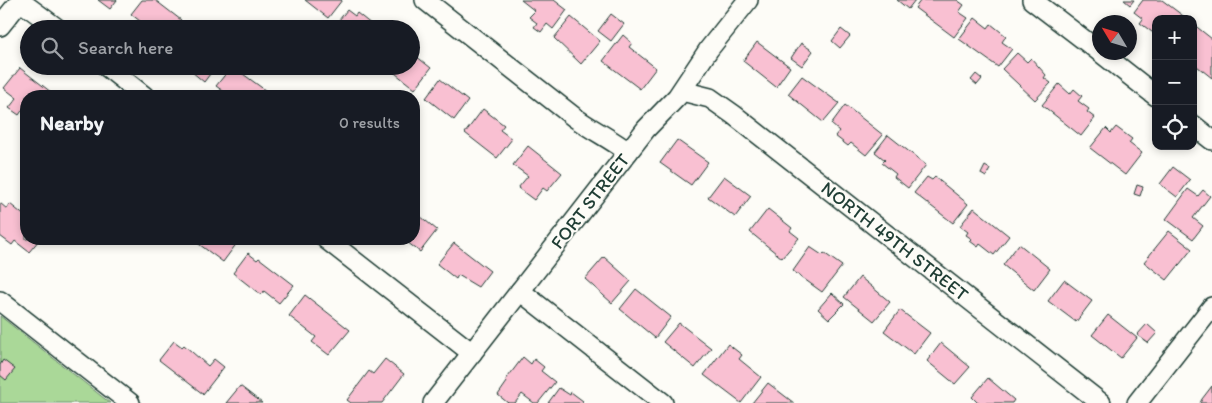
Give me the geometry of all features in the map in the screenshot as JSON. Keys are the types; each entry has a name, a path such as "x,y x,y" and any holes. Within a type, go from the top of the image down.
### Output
{"street":[{"path":"425,0 574,117 593,131 614,140 628,152"},
{"name":"FORT STREET","path":"433,403 646,129 682,91 709,49 748,0"},
{"path":"1032,0 1092,46"},
{"path":"0,26 20,1 46,20"},
{"path":"1110,60 1152,93"},
{"path":"117,75 136,90"},
{"name":"NORTH 49TH STREET","path":"682,91 710,98 734,115 1101,403"},
{"path":"1197,128 1212,140"},
{"path":"334,245 472,353"},
{"path":"520,291 663,403"},
{"path":"0,301 130,403"},
{"path":"1137,403 1212,307"}],"green space":[{"path":"0,316 110,403 0,403"}],"building":[{"path":"98,0 117,0 110,9"},
{"path":"142,0 155,0 181,20 139,20 131,14"},
{"path":"305,0 342,0 328,18"},
{"path":"521,0 554,0 567,10 553,29 547,24 541,32 534,27 537,23 529,17 535,11"},
{"path":"897,0 915,0 908,9"},
{"path":"921,0 957,0 964,5 959,12 968,18 954,37 915,8"},
{"path":"1124,0 1134,0 1130,5"},
{"path":"1143,0 1162,0 1182,15 1152,15 1152,32 1140,23 1143,19 1134,12"},
{"path":"347,10 355,16 357,13 366,20 339,20"},
{"path":"611,14 624,24 611,41 598,31"},
{"path":"571,17 600,41 581,64 554,38"},
{"path":"975,18 988,28 991,24 1006,36 1002,42 1012,49 998,67 959,39"},
{"path":"1197,27 1212,39 1212,78 1197,66"},
{"path":"841,29 850,36 840,48 832,41"},
{"path":"623,35 632,43 629,47 656,68 640,89 603,61"},
{"path":"757,42 790,67 776,87 743,61"},
{"path":"801,43 813,51 802,66 791,58"},
{"path":"1017,53 1027,62 1031,58 1046,75 1044,78 1051,83 1035,100 1002,69"},
{"path":"420,59 431,68 415,89 397,75 420,75"},
{"path":"20,68 20,75 29,75 48,90 20,90 19,115 9,108 17,98 4,88"},
{"path":"976,74 982,79 977,85 971,80"},
{"path":"196,75 209,75 204,82"},
{"path":"225,75 244,75 265,90 222,90 216,86"},
{"path":"802,76 839,103 823,122 788,94"},
{"path":"440,79 468,101 454,120 426,98"},
{"path":"1059,84 1070,94 1074,89 1082,96 1078,101 1089,109 1087,112 1095,118 1081,136 1042,105"},
{"path":"845,105 883,135 866,155 851,143 848,146 835,136 839,131 831,124"},
{"path":"483,109 504,125 500,130 512,139 497,158 465,133"},
{"path":"1116,127 1132,139 1129,143 1142,153 1125,175 1090,148 1106,128 1111,133"},
{"path":"888,135 926,165 908,188 894,177 896,174 882,163 885,160 875,152"},
{"path":"677,140 708,162 691,185 660,163"},
{"path":"528,146 562,173 547,191 543,188 534,200 518,188 528,176 513,165"},
{"path":"985,166 990,169 986,177 981,174"},
{"path":"1173,167 1190,180 1177,197 1160,184"},
{"path":"724,176 751,196 735,217 708,197"},
{"path":"927,177 932,180 935,177 968,204 953,223 914,193"},
{"path":"1137,185 1143,187 1140,196 1134,194"},
{"path":"1188,189 1198,196 1203,190 1210,196 1193,218 1203,226 1193,239 1166,219"},
{"path":"0,203 7,209 10,204 20,212 20,245 15,241 12,245 0,236"},
{"path":"974,208 1009,236 994,255 980,244 978,247 970,241 972,239 966,235 968,232 960,226"},
{"path":"768,209 792,228 790,231 799,238 782,258 750,232"},
{"path":"420,216 437,230 420,252 411,245 420,245"},
{"path":"1169,231 1192,249 1167,280 1144,262"},
{"path":"454,243 490,271 478,287 458,275 456,279 437,264"},
{"path":"1019,244 1050,269 1034,290 1003,265"},
{"path":"20,245 35,245 29,252"},
{"path":"200,245 236,245 223,262"},
{"path":"810,247 822,255 824,253 842,266 822,292 793,271"},
{"path":"248,253 257,260 259,258 294,285 279,303 264,291 261,295 233,273"},
{"path":"604,257 631,281 612,303 585,279"},
{"path":"860,277 890,302 874,321 844,297"},
{"path":"1064,280 1092,301 1076,322 1048,301"},
{"path":"636,289 671,317 655,338 620,309"},
{"path":"832,293 844,304 829,319 818,309"},
{"path":"305,295 350,330 329,355 312,342 316,337 289,316"},
{"path":"900,310 930,333 914,354 884,331"},
{"path":"1108,315 1137,338 1121,358 1092,335"},
{"path":"679,323 711,348 695,368 663,342"},
{"path":"1147,324 1157,333 1148,343 1137,335"},
{"path":"174,341 182,347 184,345 208,366 214,359 224,367 203,394 159,360"},
{"path":"941,343 970,367 955,384 927,361"},
{"path":"728,344 742,355 739,359 761,377 741,403 704,375"},
{"path":"523,357 531,364 534,359 544,367 541,371 555,382 538,403 534,403 522,394 515,403 508,403 498,395 507,382 505,381"},
{"path":"385,359 404,374 382,403 351,403 347,400 369,371 373,374"},
{"path":"3,360 15,369 6,380 0,375 0,365"},
{"path":"988,378 1014,400 1012,403 978,403 972,397"},
{"path":"768,383 794,403 752,403"},
{"path":"240,386 262,403 226,403"},
{"path":"1212,386 1212,403 1200,403 1202,399"},
{"path":"559,388 570,395 571,392 583,401 581,403 548,403"}]}
